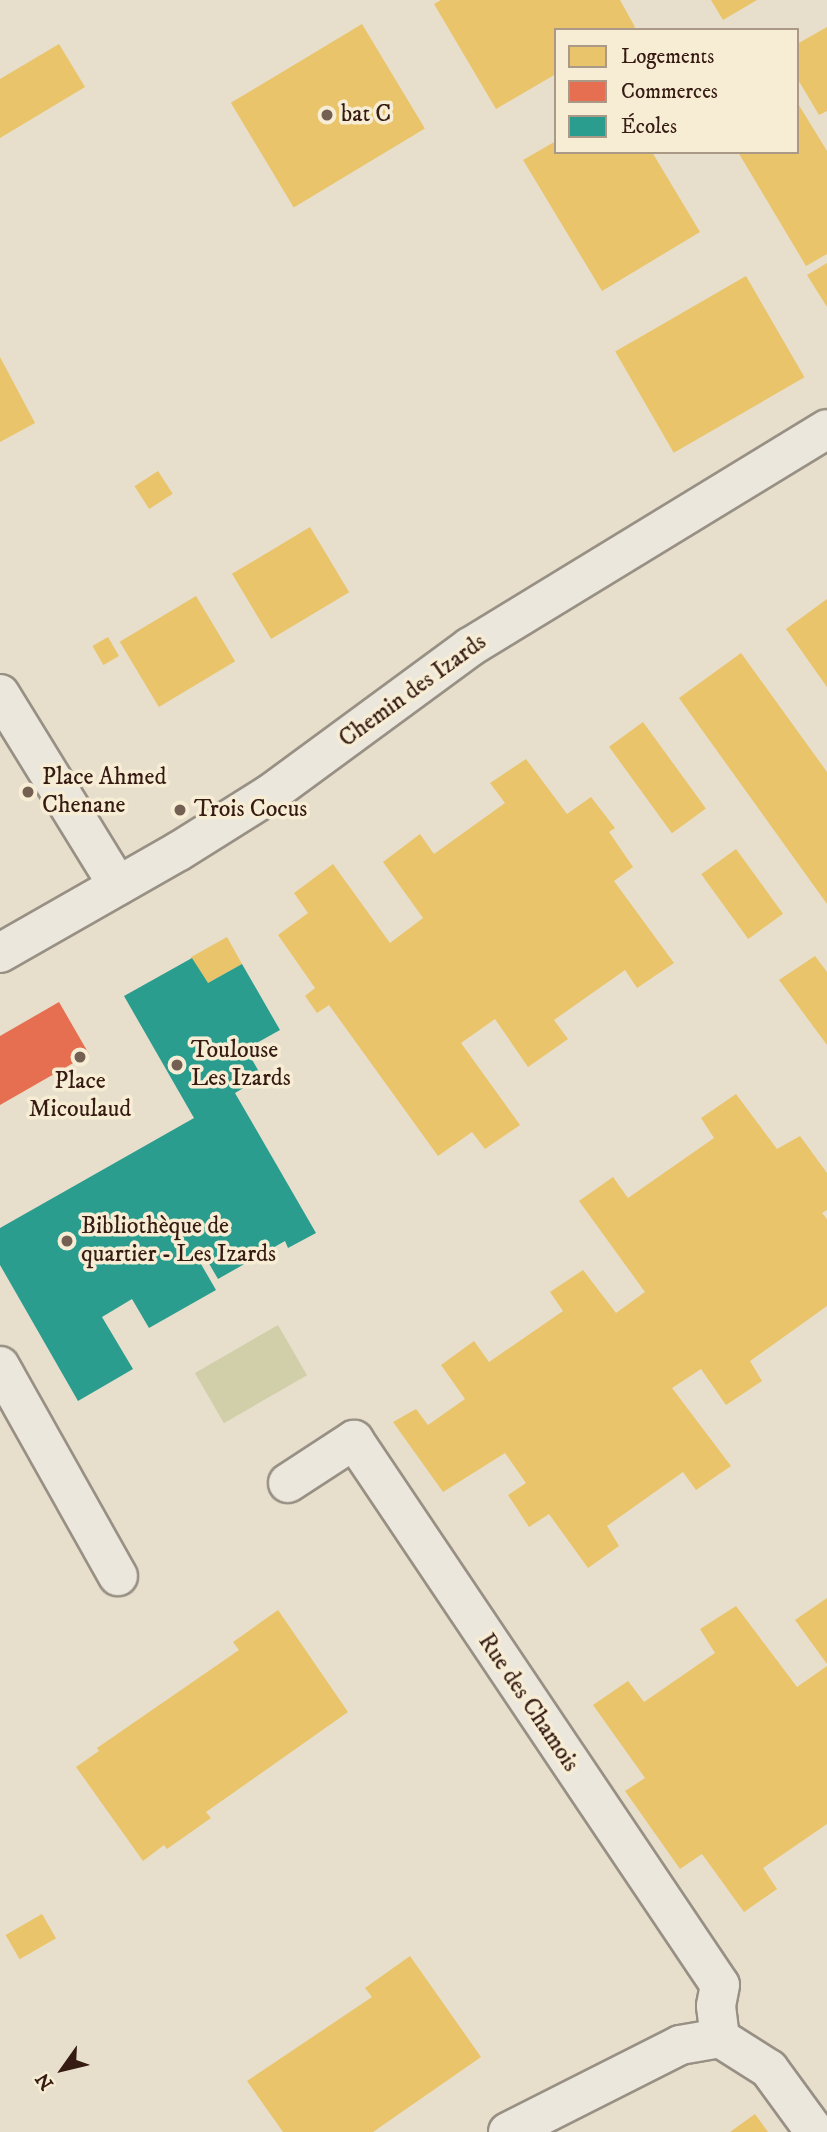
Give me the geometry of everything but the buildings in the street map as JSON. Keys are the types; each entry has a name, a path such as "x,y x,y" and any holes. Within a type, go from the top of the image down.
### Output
{"street":[{"name":"Chemin des Izards","path":"0,953 118,886 270,794 470,647 827,429"},
{"path":"0,694 118,886"},
{"path":"0,1366 118,1576"},
{"name":"Rue des Chamois","path":"288,1483 354,1440 719,1985 716,2006 720,2038"},
{"path":"509,2132 680,2045 720,2038 769,2069 815,2132"}],"shaded area":[{"path":"278,1325 307,1375 224,1423 195,1373"}],"place":[{"name":"bat C","path":"327,115"},
{"name":"Place Ahmed Chenane","path":"28,792"},
{"name":"Trois Cocus","path":"180,810"},
{"name":"Place Micoulaud","path":"80,1057"},
{"name":"Toulouse Les Izards","path":"177,1065"},
{"name":"Bibliothèque de quartier - Les Izards","path":"67,1241"}]}
